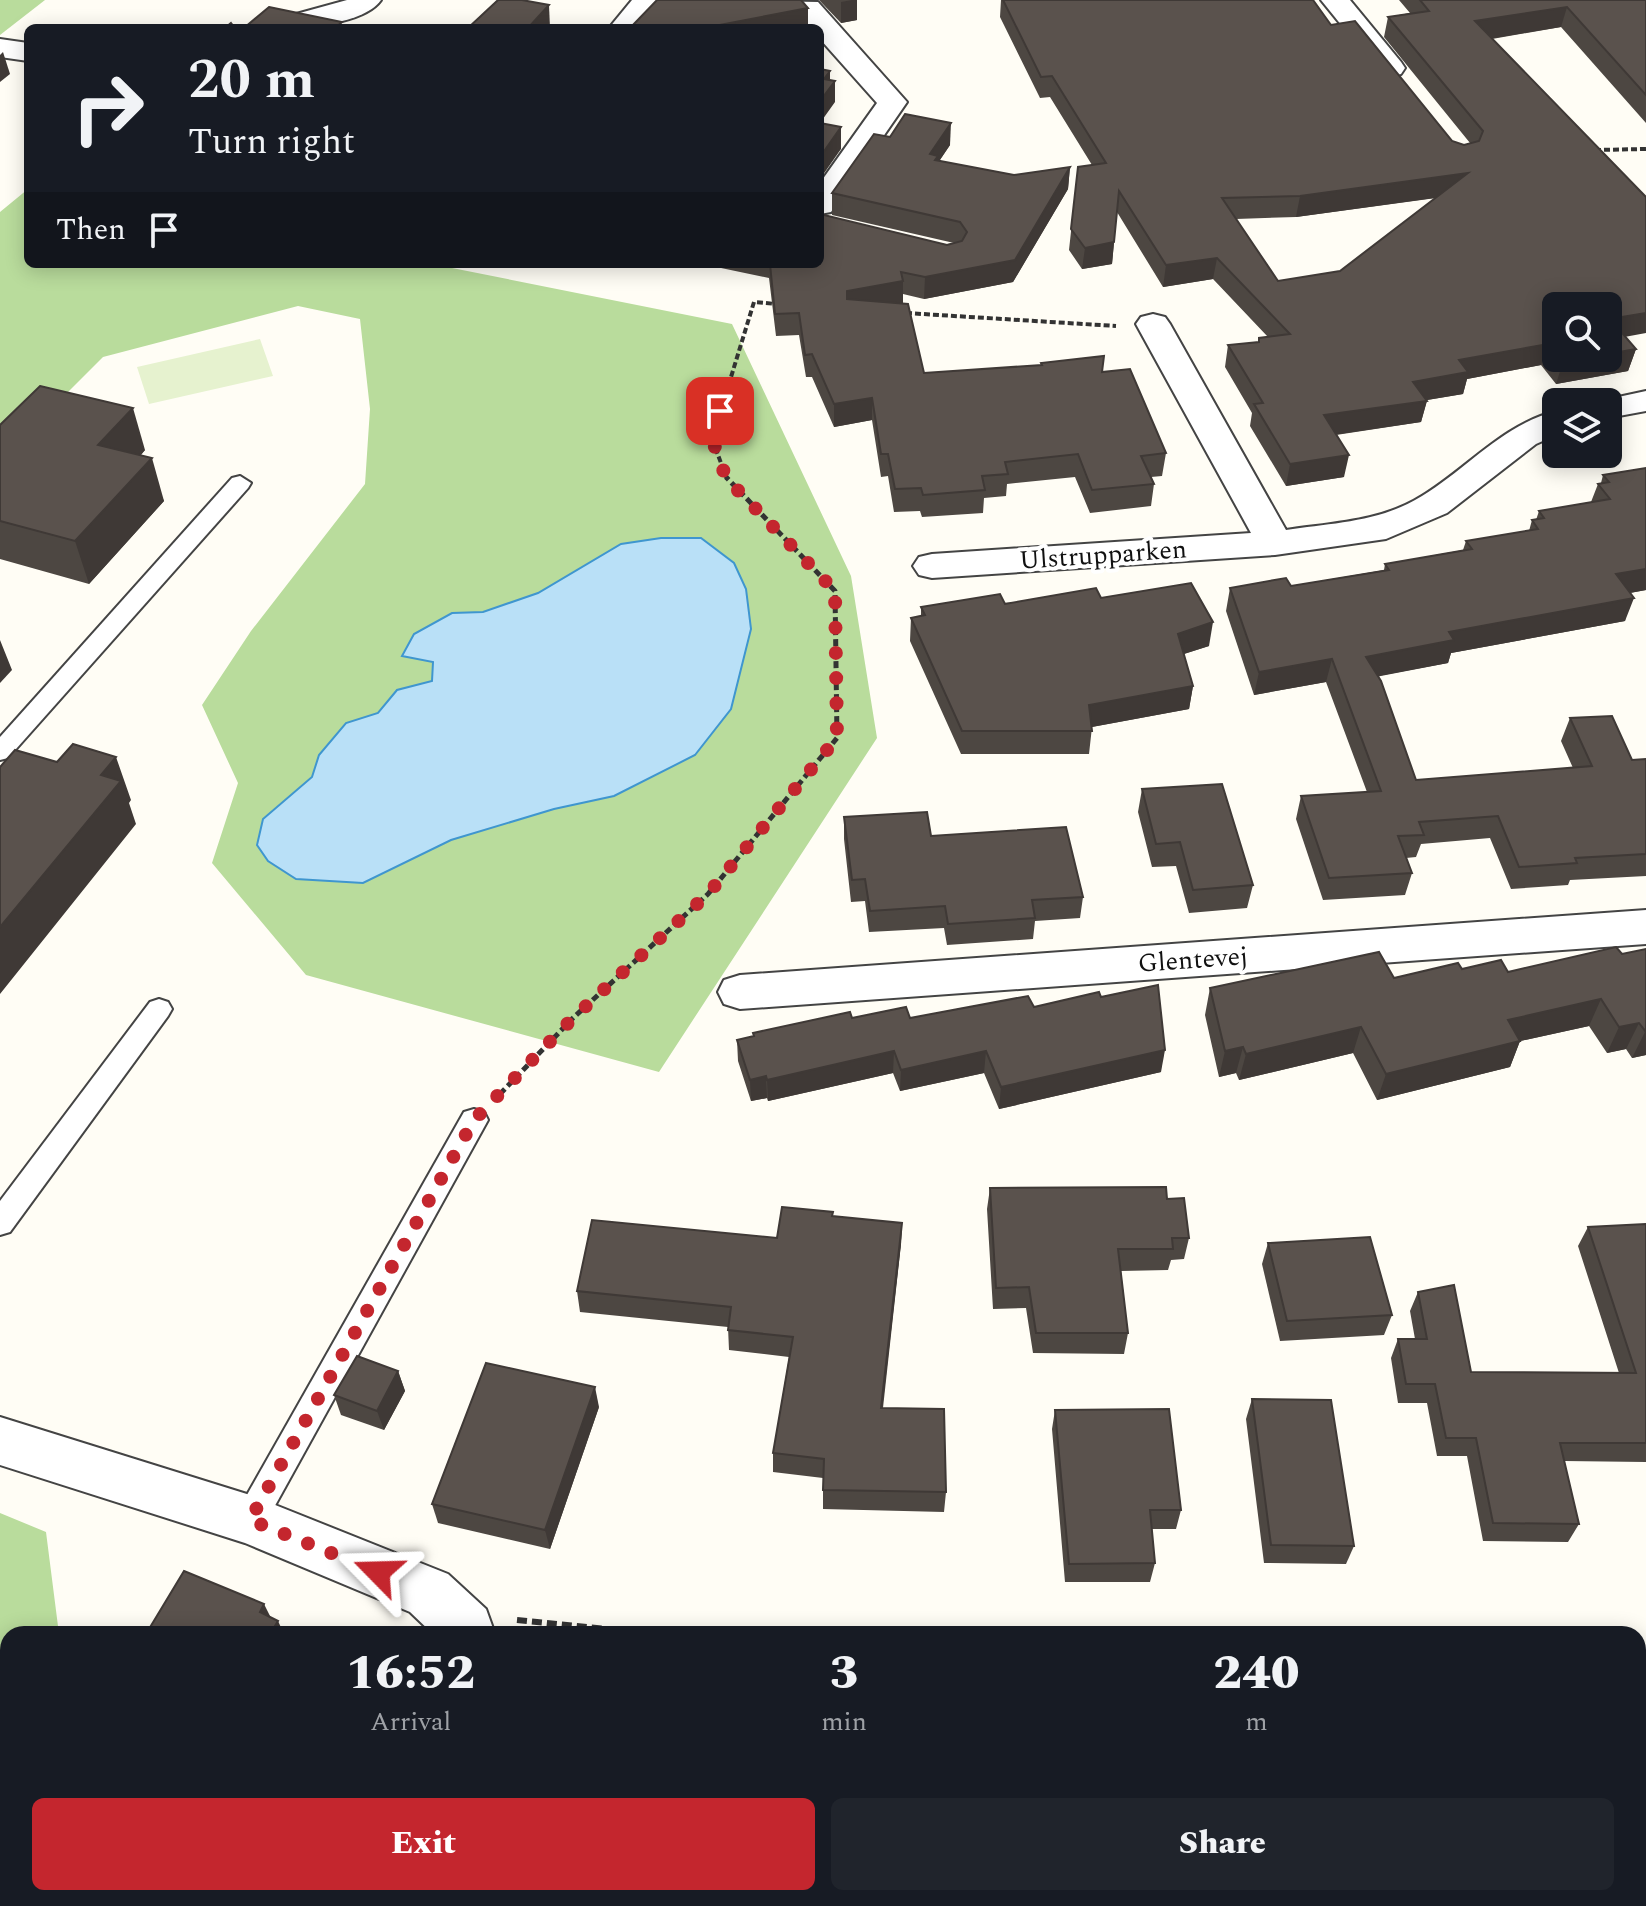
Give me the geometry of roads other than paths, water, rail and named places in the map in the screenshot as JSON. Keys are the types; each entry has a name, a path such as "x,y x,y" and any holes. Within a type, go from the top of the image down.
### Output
{"street":[{"path":"292,24 355,7 367,0"},
{"path":"626,24 647,0"},
{"path":"729,0 808,8 822,24"},
{"path":"1335,0 1413,95"},
{"path":"824,26 892,102 825,219"},
{"path":"0,48 24,51"},
{"path":"1154,326 1275,543"},
{"path":"1622,405 1646,401"},
{"name":"Ulstrupparken","path":"932,566 1275,543 1386,527 1434,505 1524,436 1542,428"},
{"name":"Glentevej","path":"740,992 1646,927"},
{"path":"0,1441 250,1520 429,1593 461,1626"}],"lane":[{"path":"0,752 240,483"},
{"path":"0,1223 159,1009"},
{"path":"250,1520 474,1120"}],"water":[{"path":"661,538 701,538 734,563 746,589 751,629 731,709 695,755 614,796 554,809 451,840 363,883 296,879 268,861 257,845 263,819 312,777 319,755 346,723 378,713 397,690 432,681 433,662 402,656 414,634 452,613 483,612 538,593 621,544"}]}
